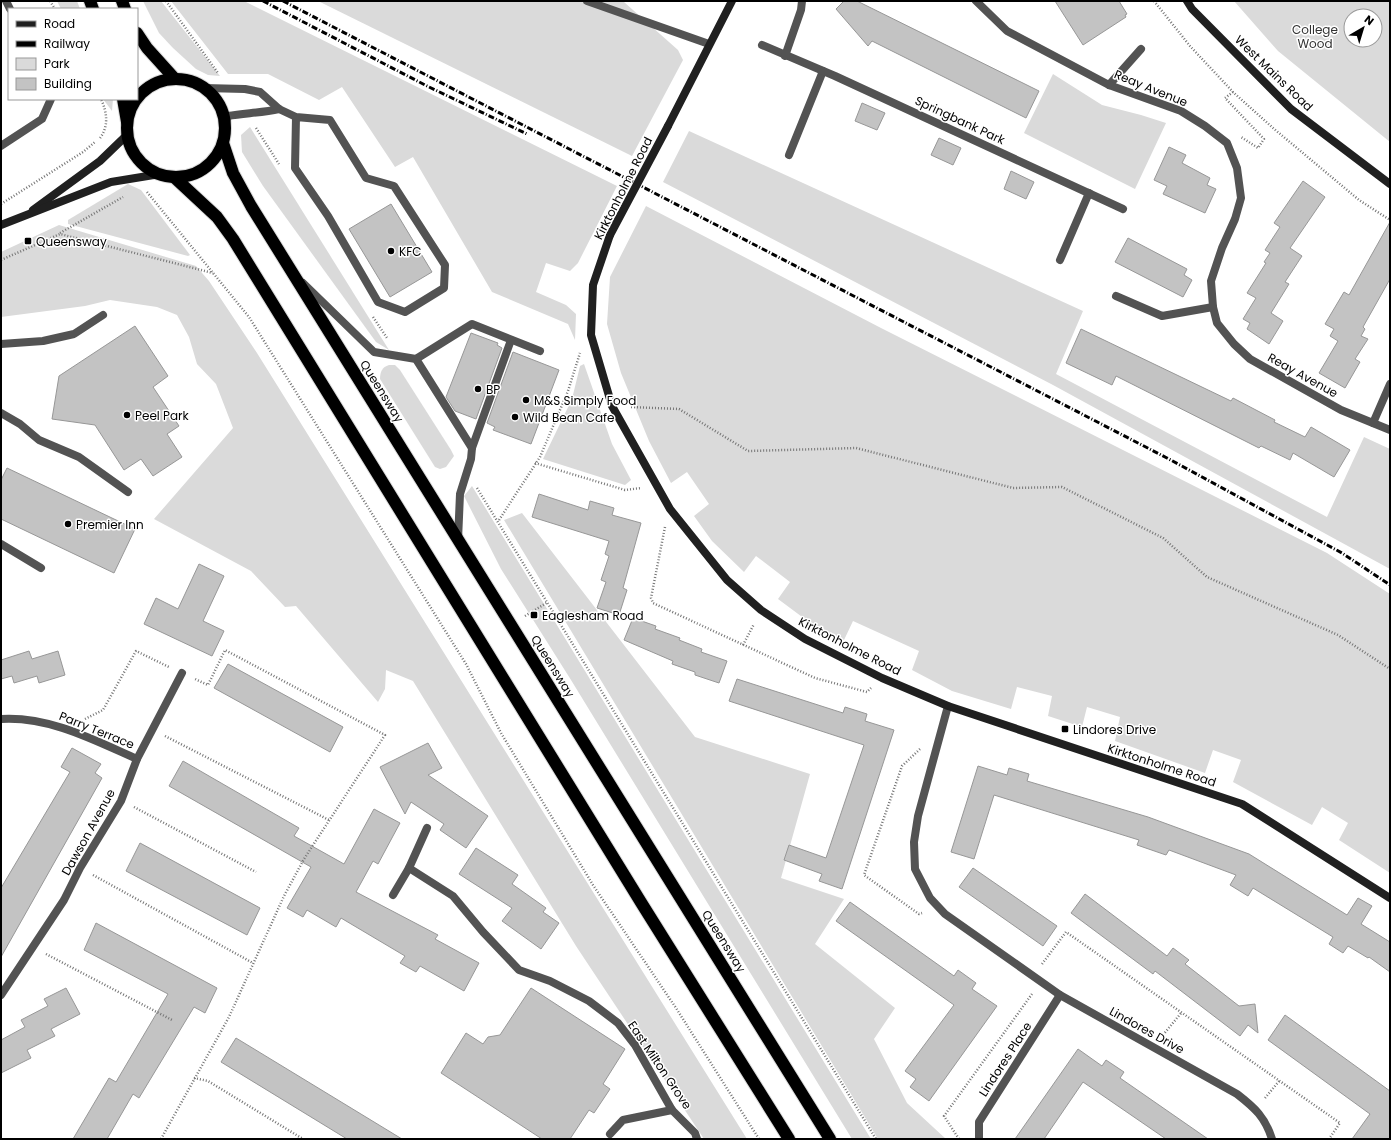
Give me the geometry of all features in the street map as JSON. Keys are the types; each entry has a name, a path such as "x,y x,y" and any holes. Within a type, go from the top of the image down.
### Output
{"highway":[{"path":"138,34 147,48 175,79"},
{"path":"123,100 131,146 138,158 148,168 160,174 174,177 187,176 210,164 218,154 223,143 226,124 219,103 204,88 190,81 175,79 160,82 147,89 138,98"},
{"path":"128,131 130,114 136,100"},
{"name":"Queensway","path":"223,143 237,179 293,273 830,1139"},
{"path":"174,177 217,217 242,253 629,884 789,1139"}],"street":[{"path":"587,1 709,44"},
{"name":"Kirktonholme Road","path":"732,1 610,235 593,285 591,335 612,406 670,509 726,580 760,610 805,639 882,678 948,706 1242,804 1390,898"},
{"path":"785,56 802,1"},
{"name":"Reay Avenue","path":"976,1 1007,31 1109,85 1181,111 1205,126 1227,143 1237,168 1241,198 1236,219 1222,248 1211,281 1213,307 1217,323 1234,344 1250,359 1341,410 1390,430"},
{"name":"West Mains Road","path":"1186,1 1192,9 1291,109 1390,184"},
{"name":"Springbank Park","path":"762,45 823,71 1123,209"},
{"path":"1109,85 1141,49"},
{"path":"789,155 823,71"},
{"path":"204,88 245,89 260,92 279,109 296,117 330,120 366,178 394,186 445,265 444,288 405,312 378,302 328,216 295,168 296,117"},
{"path":"1,146 42,119 51,100"},
{"path":"226,124 228,116 245,113 259,114 279,109"},
{"path":"22,217 100,161 128,131"},
{"path":"1,225 111,182 160,174"},
{"path":"1060,260 1089,193"},
{"path":"293,273 374,352 416,359 472,324 540,351"},
{"path":"1116,296 1162,316 1213,307"},
{"path":"1,344 43,341 74,334 103,316"},
{"path":"458,540 460,494 471,459 472,448 512,340"},
{"path":"416,359 472,448"},
{"path":"1373,423 1390,384"},
{"path":"1,413 20,424 39,440 79,457 128,492"},
{"path":"1,544 41,568"},
{"name":"Dawson Avenue","path":"1,995 64,900 80,868 121,801 137,759 154,730 182,673"},
{"name":"Lindores Drive","path":"948,706 918,816 914,842 915,869 930,898 946,914 1040,983 1237,1094 1256,1109 1268,1124 1272,1139"},
{"name":"Parry Terrace","path":"1,719 14,718 63,727 137,759"},
{"path":"393,895 409,868 428,828"},
{"name":"East Milton Grove","path":"409,868 453,896 483,932 519,970 550,981 589,1001 618,1023 635,1045 672,1110 695,1133 697,1139"},
{"name":"Lindores Place","path":"979,1139 979,1122 1060,995"},
{"path":"610,1134 623,1120 672,1110"}],"path":[{"path":"1154,1 1190,46 1233,92 1358,200 1390,220"},
{"path":"167,2 229,89"},
{"path":"1233,92 1225,98 1264,139 1258,148 1240,136"},
{"path":"1,204 83,152 101,137 107,123 105,107 102,100"},
{"path":"245,113 282,169"},
{"path":"101,137 109,152"},
{"path":"1,260 60,234 126,195 127,179"},
{"path":"145,190 249,317 466,664 501,733 593,885 676,1008 759,1139"},
{"path":"60,234 214,273"},
{"path":"373,316 398,356"},
{"path":"499,520 536,463 568,392 582,344 591,335"},
{"path":"612,406 679,409 748,451 856,448 1013,488 1062,487 1163,538 1207,577 1338,635 1390,669"},
{"path":"536,463 625,490 657,486"},
{"path":"467,471 499,520 876,1139"},
{"path":"670,509 651,598 653,603 815,678 867,692 882,678"},
{"path":"511,625 548,602"},
{"path":"743,645 760,610"},
{"path":"63,727 81,721 103,710 136,650 208,685 225,650 385,735 304,859 284,896 229,1017 161,1139"},
{"path":"154,730 329,820"},
{"path":"937,906 919,914 864,875 902,766 910,757 941,732"},
{"path":"121,801 256,872"},
{"path":"80,868 253,963"},
{"path":"1032,977 1066,932 1340,1123 1329,1139"},
{"path":"33,947 172,1020"},
{"path":"959,1139 944,1116 1040,983"},
{"path":"1153,1046 1182,1012"},
{"path":"194,1078 208,1081 303,1139"},
{"path":"1256,1109 1280,1080"}],"green space":[{"path":"57,1 77,1 80,8 60,8"},
{"path":"143,1 161,1 220,76 208,75 196,69 173,48 159,33"},
{"path":"171,1 244,1 617,186 578,263 570,271 546,263 536,292 566,305 576,314 575,340 568,324 492,292 413,157 395,167 342,87 319,100 268,74 228,74"},
{"path":"318,1 620,1 624,2 678,50 683,60 632,156"},
{"name":"College Wood","path":"1234,1 1390,1 1390,142 1278,51"},
{"path":"1053,74 1102,105 1166,123 1135,189 1024,133"},
{"path":"104,100 113,100 112,111"},
{"path":"250,127 389,350 376,342 263,186 242,152 241,135"},
{"path":"689,131 1083,311 1056,374 1327,517 1364,437 1390,449 1390,569 1053,385 663,182"},
{"path":"128,184 141,190 190,255 188,256 68,224 68,220"},
{"path":"646,206 881,328 1327,553 1390,594 1390,873 1339,840 1348,823 1322,807 1312,825 1233,782 1241,760 1213,750 1205,773 1115,741 1120,717 1087,707 1082,727 1048,716 1052,696 1017,687 1011,709 952,691 912,670 919,651 853,621 844,640 817,628 778,599 790,582 756,556 744,572 712,541 694,516 709,504 687,472 671,483 649,441 621,373 607,324 610,277"},
{"path":"59,225 196,266 209,281 257,353 747,1139 704,1139 576,946 413,681 386,670 385,689 378,702 296,606 285,607 251,571 154,519 233,428 216,384 197,364 189,337 177,315 157,307 110,300 85,306 1,317 1,252"},
{"path":"584,364 612,444 631,480 625,485 543,459 572,399 580,366"},
{"path":"389,365 395,365 400,370 451,450 454,456 446,467 440,469 435,467 380,379 382,370"},
{"path":"472,486 871,1139 852,1139 571,680 501,569 464,496"},
{"path":"522,513 695,737 810,774 781,878 844,899 815,944 895,1008 874,1039 907,1103 946,1139 878,1139 504,520"}],"building":[{"path":"844,1 857,1 1039,91 1026,118 872,41 868,46 836,9"},
{"path":"1055,1 1119,1 1127,14 1125,15 1126,17 1083,45"},
{"path":"862,103 885,113 877,130 855,121"},
{"path":"939,138 961,148 953,165 931,155"},
{"path":"1169,147 1186,155 1182,163 1210,178 1207,185 1216,189 1205,213 1163,194 1167,186 1154,180"},
{"path":"1011,171 1034,182 1026,199 1004,189"},
{"path":"1303,181 1325,197 1290,248 1302,256 1285,282 1289,284 1271,313 1283,321 1269,344 1247,329 1250,323 1243,319 1256,298 1247,293 1266,263 1264,262 1270,253 1265,250 1280,227 1274,223"},
{"name":"KFC","path":"391,204 432,272 390,297 349,229"},
{"path":"1390,222 1390,279 1363,327 1365,329 1361,336 1368,339 1355,359 1360,362 1345,388 1319,373 1338,341 1330,336 1334,329 1325,324 1344,292 1349,295"},
{"path":"1128,238 1187,269 1184,275 1192,280 1183,297 1115,262"},
{"path":"135,326 168,376 153,387 179,426 167,434 182,457 153,476 141,459 124,470 95,425 52,419 59,376"},
{"path":"1081,329 1231,401 1233,398 1275,420 1274,422 1305,437 1311,427 1350,450 1334,477 1293,453 1290,460 1261,446 1259,448 1116,376 1112,385 1066,363"},
{"path":"471,333 498,343 497,345 502,348 476,419 455,411 446,397"},
{"name":"M&S Simply Food","path":"513,352 559,370 531,444 493,430 495,427 487,423"},
{"name":"Premier Inn","path":"7,468 135,529 114,573 1,519 1,480"},
{"path":"539,494 588,510 590,501 614,508 612,515 641,523 623,588 627,590 619,615 597,608 606,582 601,580 609,556 605,554 609,541 532,517"},
{"path":"199,564 224,576 203,621 224,631 212,656 144,624 156,598 178,609"},
{"path":"633,618 656,626 655,629 680,638 679,640 702,649 701,652 727,661 719,683 695,675 695,672 672,664 673,661 624,640"},
{"path":"29,651 32,659 58,651 65,675 39,683 37,676 14,683 12,676 1,679 1,660"},
{"path":"228,664 343,727 330,752 214,688"},
{"path":"737,679 843,713 845,707 867,714 865,721 894,730 842,889 819,881 822,874 784,860 789,845 826,858 864,745 729,701"},
{"path":"428,743 442,768 428,775 488,816 466,848 440,830 444,824 411,802 405,814 380,767"},
{"path":"72,748 101,764 95,773 102,778 1,957 1,888 70,772 61,767"},
{"path":"183,761 299,828 294,836 344,864 374,809 400,823 378,864 373,861 356,892 438,935 435,939 479,963 464,991 420,966 416,972 400,963 405,956 341,918 336,927 307,910 303,917 287,908 311,867 169,786"},
{"path":"978,766 1007,775 1009,768 1029,774 1027,781 1148,817 1249,854 1347,915 1358,898 1372,906 1361,924 1390,942 1390,972 1369,957 1368,958 1348,946 1343,953 1329,944 1333,937 1253,888 1248,896 1230,885 1236,875 1169,850 1166,855 1137,845 1139,840 994,795 974,859 951,852"},
{"path":"140,843 260,908 247,935 126,871"},
{"path":"476,848 518,875 512,884 546,908 543,912 559,923 541,949 502,921 512,908 459,874"},
{"path":"973,868 1057,926 1043,946 959,887"},
{"path":"1085,894 1167,956 1173,948 1189,960 1185,964 1239,1006 1255,1004 1258,1033 1248,1025 1240,1036 1155,971 1153,974 1071,913"},
{"path":"850,902 954,976 958,970 976,983 972,989 997,1006 929,1101 910,1087 916,1079 905,1071 954,1005 836,921"},
{"path":"96,923 217,988 205,1013 194,1007 139,1098 133,1094 107,1139 73,1139 109,1078 116,1082 168,994 84,950"},
{"path":"66,988 80,1014 51,1029 55,1036 27,1050 31,1058 1,1073 1,1040 25,1027 21,1020 48,1006 44,999"},
{"path":"531,988 625,1049 603,1084 610,1089 594,1113 589,1110 570,1139 542,1139 441,1073 466,1033 483,1044 488,1037 500,1035"},
{"path":"1285,1015 1390,1091 1390,1139 1352,1139 1370,1114 1268,1040"},
{"path":"236,1038 402,1139 347,1139 221,1062"},
{"path":"1078,1049 1102,1066 1106,1060 1124,1072 1120,1078 1208,1139 1166,1139 1083,1082 1044,1139 1015,1139"}],"railway":[{"path":"263,1 427,86 527,134"},
{"path":"283,1 1167,458 1342,553 1390,585"}],"place":[{"name":"Queensway","path":"28,241"},
{"name":"KFC","path":"391,251"},
{"name":"BP","path":"478,389"},
{"name":"M&S Simply Food","path":"526,400"},
{"name":"Peel Park","path":"127,415"},
{"name":"Wild Bean Cafe","path":"515,417"},
{"name":"Premier Inn","path":"68,524"},
{"name":"Eaglesham Road","path":"534,615"},
{"name":"Lindores Drive","path":"1065,729"}]}
